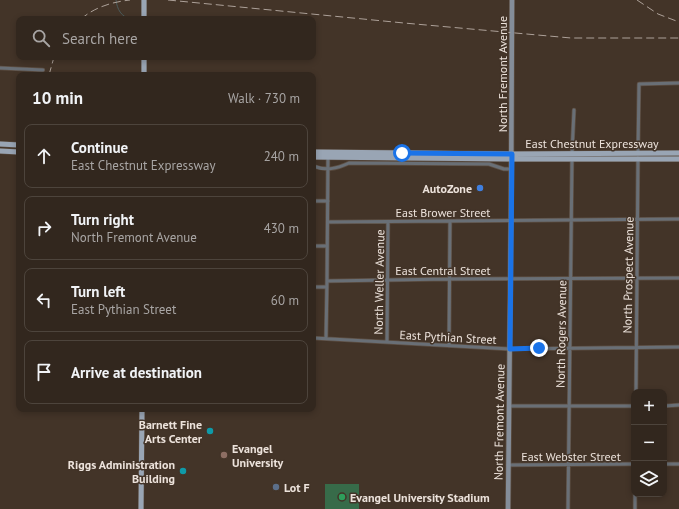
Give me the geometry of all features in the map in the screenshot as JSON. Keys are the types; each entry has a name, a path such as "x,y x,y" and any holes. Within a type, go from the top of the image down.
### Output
{"main road":[{"path":"144,0 144,16"},
{"path":"144,60 144,72"},
{"path":"0,144 16,145"},
{"path":"0,151 16,152"},
{"name":"East Chestnut Expressway","path":"316,153 328,155 512,156 638,156 679,153"},
{"name":"East Chestnut Expressway","path":"316,157 328,155"},
{"name":"East Chestnut Expressway","path":"638,156 679,159"},
{"path":"141,509 142,412"}],"street":[{"name":"North Fremont Avenue","path":"508,509 512,169 512,0"},
{"path":"0,68 43,70"},
{"name":"North Prospect Avenue","path":"636,389 639,84 679,83"},
{"name":"North Rogers Avenue","path":"568,509 571,220 574,110"},
{"path":"326,338 328,155"},
{"path":"316,167 338,168 349,163 489,164 504,169 512,169"},
{"path":"316,201 328,201"},
{"name":"East Brower Street","path":"328,222 679,219"},
{"path":"449,346 450,221"},
{"name":"North Weller Avenue","path":"387,342 388,222"},
{"path":"316,246 327,246"},
{"name":"East Central Street","path":"327,281 679,278"},
{"path":"316,287 327,287"},
{"name":"East Pythian Street","path":"316,338 510,349 636,348 679,346"},
{"path":"509,406 631,406"},
{"path":"667,406 679,406"},
{"name":"East Webster Street","path":"508,465 631,464"},
{"path":"667,464 679,464"},
{"path":"634,509 635,497"}],"green space":[{"name":"Evangel University Stadium","path":"325,484 359,484 359,509 325,509"}],"waterway":[{"path":"116,0 120,12 125,16"}],"railway":[{"path":"85,16 104,6 130,0"},
{"path":"168,0 571,38 679,38"},
{"path":"637,0 658,14 679,22"},
{"path":"50,72 53,60"}],"place":[{"name":"AutoZone","path":"480,188"},
{"name":"Barnett Fine Arts Center","path":"210,431"},
{"name":"Evangel University","path":"224,455"},
{"name":"Riggs Administration Building","path":"183,471"},
{"name":"Lot F","path":"276,487"},
{"name":"Evangel University Stadium","path":"342,497"}],"route":[{"path":"402,153 512,154 510,349 539,348"}]}
